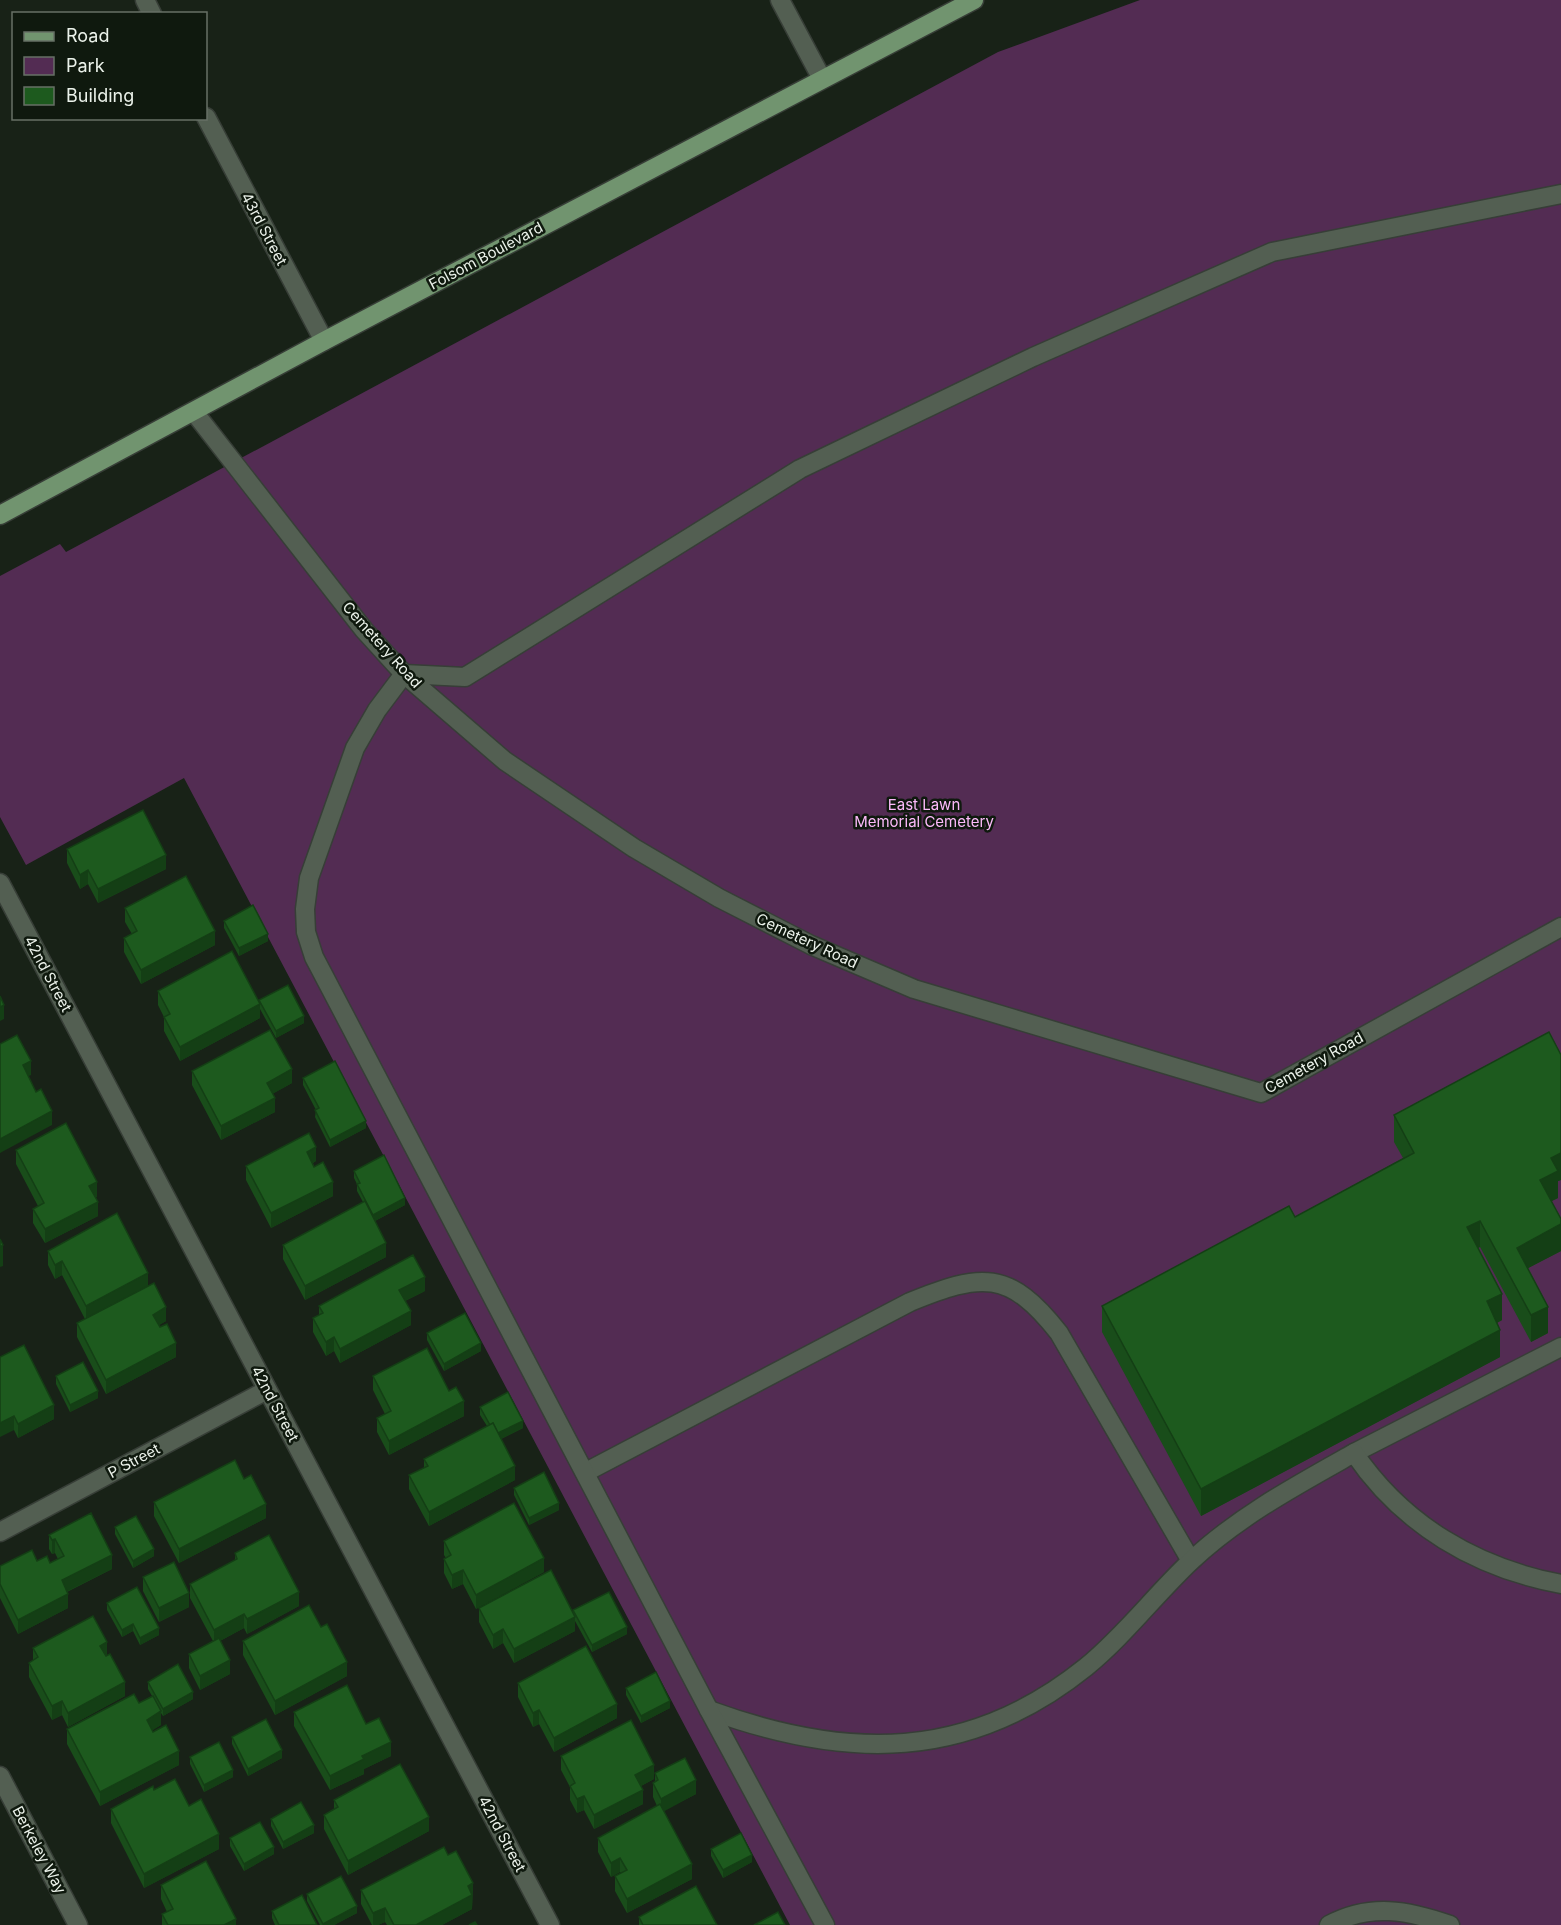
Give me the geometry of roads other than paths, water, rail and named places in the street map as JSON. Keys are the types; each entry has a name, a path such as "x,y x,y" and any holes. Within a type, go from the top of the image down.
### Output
{"main road":[{"name":"Folsom Boulevard","path":"0,515 324,340 974,0"}],"street":[{"path":"780,0 822,79"},
{"name":"43rd Street","path":"207,119 324,340"},
{"path":"825,1925 709,1710 314,957 306,932 305,909 309,878 355,748 377,710 404,674 465,677 800,469 1033,357 1272,252 1561,194"},
{"name":"Cemetery Road","path":"194,412 364,630 404,674 505,761 564,803 719,898 811,945 914,989 1261,1093 1561,927"},
{"name":"42nd Street","path":"0,883 550,1925"},
{"path":"586,1472 910,1302 946,1287 973,1282 997,1282 1021,1292 1040,1309 1059,1333 1191,1561"},
{"path":"709,1710 767,1731 827,1742 921,1742 967,1733 1010,1717 1030,1706 1087,1666 1124,1633 1191,1561 1248,1516 1354,1453 1561,1347"},
{"name":"P Street","path":"0,1532 267,1390"},
{"path":"1354,1453 1371,1478 1443,1540 1470,1557 1535,1579 1561,1584"},
{"name":"Berkeley Way","path":"0,1776 78,1925"},
{"path":"1329,1925 1364,1912 1389,1909 1416,1913 1450,1925"}],"park label":[{"name":"East Lawn Memorial Cemetery","path":"924,814"}]}
